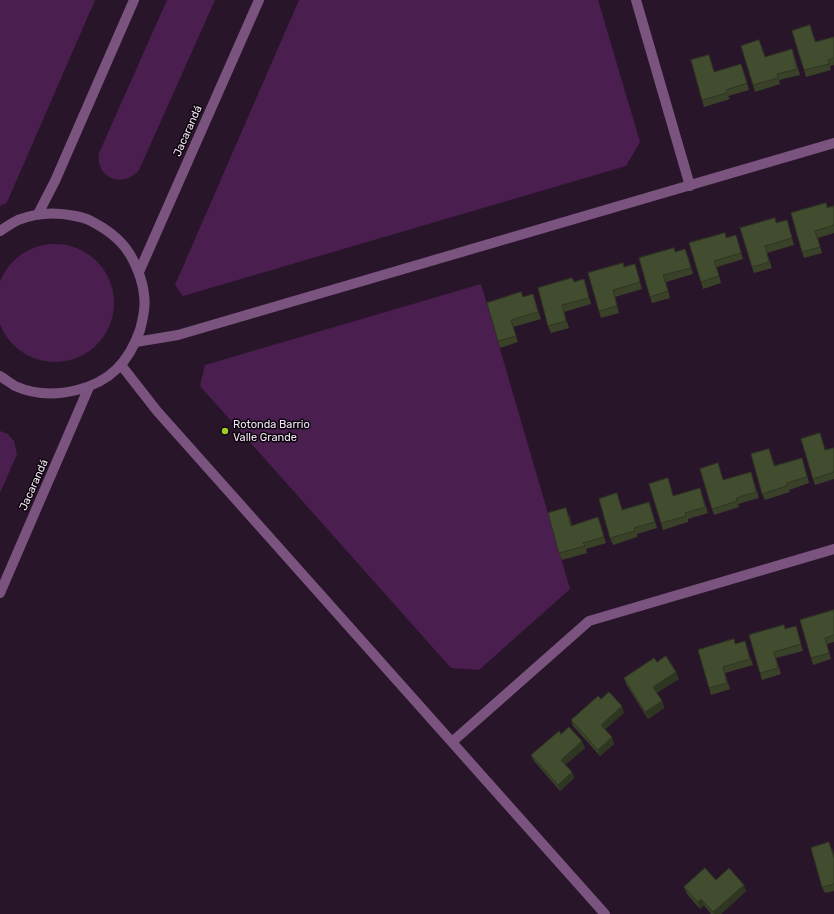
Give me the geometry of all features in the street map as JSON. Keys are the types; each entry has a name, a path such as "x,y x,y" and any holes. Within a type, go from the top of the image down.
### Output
{"street":[{"path":"38,214 55,181 134,0"},
{"name":"Jacarandá","path":"139,272 258,0"},
{"path":"636,0 690,186"},
{"path":"136,342 178,335 834,144"},
{"path":"0,231 18,220 38,214 64,214 88,219 110,232 127,250 139,272 144,295 143,319 136,342 121,365 101,382 64,394 39,393 15,386 0,376"},
{"path":"121,365 157,411 605,914"},
{"name":"Jacarandá","path":"0,593 89,387"},
{"path":"452,742 589,621 834,549"}],"shaded area":[{"path":"0,0 95,0 8,200 0,206"},
{"path":"167,0 215,0 139,170 133,176 118,180 112,178 101,169 99,153"},
{"path":"299,0 598,0 640,142 626,166 183,296 175,285"},
{"path":"55,244 78,248 97,261 110,280 114,303 110,326 97,345 78,358 55,362 32,358 13,345 0,326 -4,303 0,280 13,261 32,248"},
{"path":"481,284 570,589 479,670 451,668 200,386 205,365"},
{"path":"0,431 8,434 14,441 17,454 0,493"}],"building":[{"path":"810,25 815,42 834,37 834,58 828,60 829,64 804,70 792,31"},
{"path":"759,40 765,57 792,49 797,69 777,74 778,78 753,85 741,46"},
{"path":"709,55 714,72 741,64 747,83 726,90 727,93 702,100 691,60"},
{"path":"826,203 827,208 834,206 834,225 815,231 820,247 802,252 791,213"},
{"path":"775,218 776,223 787,220 792,238 765,246 769,262 752,267 740,228"},
{"path":"725,233 726,238 736,235 741,253 714,261 719,276 701,282 689,243"},
{"path":"674,248 675,252 685,249 691,268 663,275 668,291 650,297 639,258"},
{"path":"623,263 624,267 635,264 640,282 613,290 617,306 599,311 588,273"},
{"path":"572,278 574,282 584,279 589,298 562,305 566,321 548,326 538,288"},
{"path":"521,292 523,297 533,294 538,312 511,320 516,336 498,341 487,303"},
{"path":"820,433 825,450 834,448 834,472 813,479 801,439"},
{"path":"769,449 774,466 802,458 807,477 787,483 787,486 762,494 751,454"},
{"path":"718,463 723,480 751,472 756,492 736,498 737,501 712,509 700,469"},
{"path":"668,478 673,496 700,488 705,507 685,513 686,516 661,523 649,484"},
{"path":"617,493 622,510 649,502 655,522 634,528 635,531 610,538 599,499"},
{"path":"566,508 571,526 598,517 604,537 583,543 585,546 559,553 548,513"},
{"path":"834,610 834,635 825,638 829,653 811,658 800,620"},
{"path":"784,625 785,629 796,626 801,644 774,652 778,668 760,673 749,635"},
{"path":"734,639 735,644 745,641 750,659 723,667 727,683 709,688 698,650"},
{"path":"666,656 676,672 653,687 662,701 645,712 624,678 654,658 657,662"},
{"path":"609,692 622,706 601,725 612,737 598,750 571,720 598,696 601,699"},
{"path":"569,727 582,741 561,760 572,772 558,785 531,755 559,731 561,734"},
{"path":"829,842 834,858 834,884 822,887 811,848"},
{"path":"705,868 716,880 729,868 744,885 713,912 701,899 698,902 684,887"}],"place":[{"name":"Rotonda Barrio Valle Grande","path":"225,431"}]}
